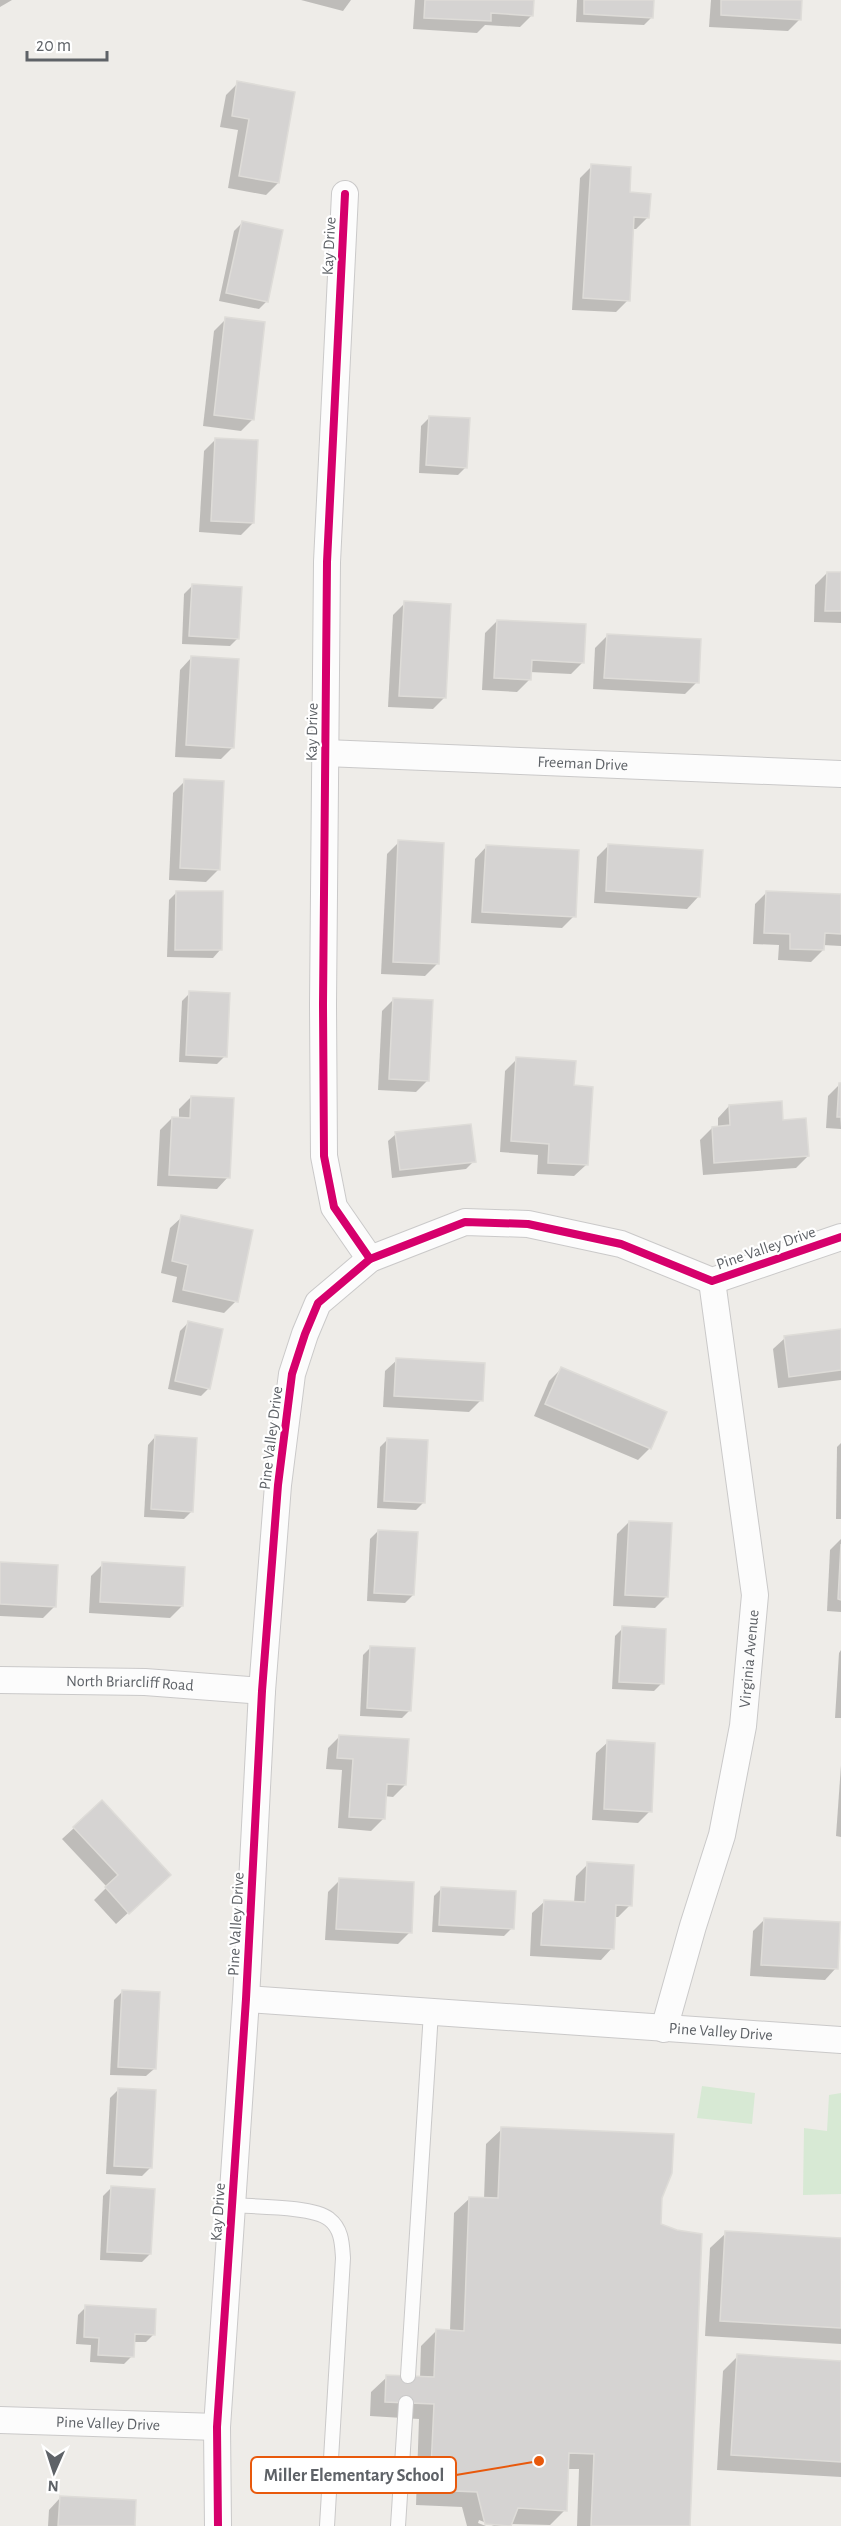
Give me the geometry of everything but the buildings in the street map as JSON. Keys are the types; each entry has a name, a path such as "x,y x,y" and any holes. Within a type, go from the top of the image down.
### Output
{"street":[{"name":"Kay Drive","path":"345,194 327,562 324,1156 334,1207 370,1259"},
{"name":"Freeman Drive","path":"325,753 841,774"},
{"name":"Pine Valley Drive","path":"841,1237 712,1281 621,1244 528,1224 465,1222 370,1259 318,1303 292,1374 279,1485 262,1691 246,1999 841,2040"},
{"name":"Virginia Avenue","path":"664,2029 693,1926 723,1835 743,1726 755,1595 712,1281"},
{"name":"North Briarcliff Road","path":"0,1680 145,1682 262,1691"},
{"name":"Kay Drive","path":"218,2526 217,2427 246,1999"},
{"name":"Pine Valley Drive","path":"0,2420 217,2427"}],"lane":[{"path":"408,2376 431,2012"},
{"path":"232,2205 305,2211 329,2219 342,2236 343,2258 327,2526"},
{"path":"398,2526 406,2403"}],"green space":[{"path":"702,2086 755,2093 752,2124 697,2118"},
{"path":"841,2093 841,2194 803,2195 804,2128 827,2131 829,2095"}],"cycle path":[{"path":"345,194 327,562 324,1156 334,1207 370,1259"},
{"path":"218,2526 217,2427 246,1999 262,1691 278,1485 292,1374 318,1303 370,1259 465,1222 528,1224 621,1244 712,1281 841,1237"}],"place":[{"name":"Miller Elementary School","path":"539,2461"}]}
